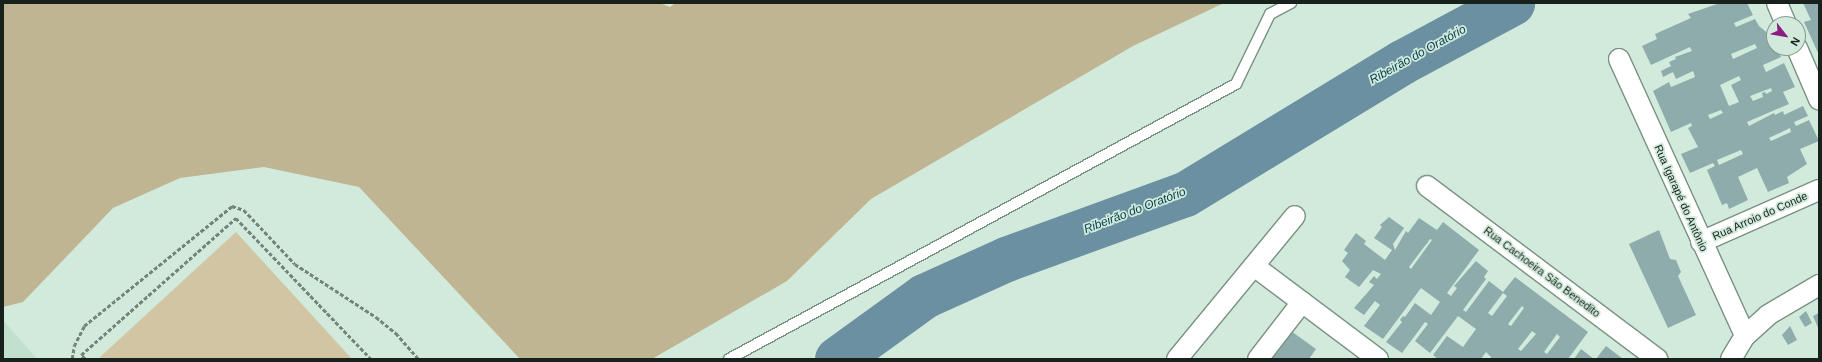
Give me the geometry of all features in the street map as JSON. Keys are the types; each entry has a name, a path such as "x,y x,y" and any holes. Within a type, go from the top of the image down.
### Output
{"street":[{"path":"1777,3 1783,16"},
{"path":"1800,56 1819,99"},
{"name":"Rua Igarapé do Antônio","path":"1619,59 1745,336"},
{"name":"Rua Cachoeira São Benedito","path":"1427,186 1657,359"},
{"name":"Rua Arroio do Conde","path":"1702,242 1819,190"},
{"path":"1177,359 1295,216"},
{"path":"1254,266 1378,359"},
{"path":"1731,359 1745,336 1768,315 1819,285"},
{"path":"1258,359 1302,302"}],"lane":[{"path":"729,359 1236,84 1270,14 1291,3"}],"path":[{"path":"72,359 74,346 84,326 232,206 244,210 295,264 376,317 396,333 419,359"},
{"path":"85,359 81,354 236,218 371,359"}],"shaded area":[{"path":"3,3 660,3 670,7 675,3 1224,3 1133,46 871,199 787,281 652,359 520,359 359,187 264,167 180,178 113,208 23,302 3,307"},
{"path":"236,232 352,359 102,359 100,357"},
{"path":"3,320 37,359 3,359"}],"building":[{"path":"1720,3 1747,3 1753,15 1734,23 1736,27 1755,19 1759,26 1766,32 1766,56 1781,57 1763,65 1766,72 1784,63 1795,87 1783,92 1789,104 1747,122 1749,126 1774,113 1775,115 1783,111 1784,115 1803,106 1808,116 1794,122 1796,126 1809,120 1819,141 1800,149 1807,164 1787,177 1789,183 1768,192 1757,168 1738,177 1748,200 1729,209 1727,203 1722,205 1707,170 1715,166 1713,163 1690,173 1681,154 1698,147 1688,128 1692,126 1691,123 1671,132 1653,91 1669,82 1671,87 1695,77 1693,71 1676,79 1673,72 1663,77 1661,71 1671,66 1669,62 1676,59 1675,57 1692,51 1690,47 1651,65 1642,46 1657,39 1655,34 1691,18 1688,14","holes":["1755,44 1757,48 1733,59 1731,54","1739,76 1741,80 1731,85 1739,102 1729,106 1720,85","1771,88 1772,91 1766,94 1765,92 1762,93 1763,97 1753,101 1750,96","1721,110 1723,113 1710,119 1708,115","1790,128 1791,132 1771,141 1769,138","1741,150 1743,154 1719,165 1717,160"]},
{"path":"1803,3 1819,3 1819,55 1806,26 1806,21 1811,20"},
{"path":"1389,217 1404,228 1393,244 1395,250 1406,231 1408,233 1419,218 1437,230 1443,222 1479,250 1447,293 1451,296 1457,288 1454,286 1476,261 1488,271 1484,277 1486,279 1463,310 1466,312 1489,281 1503,292 1515,277 1588,332 1568,359 1490,359 1491,357 1486,352 1481,359 1438,359 1433,355 1447,336 1463,347 1476,329 1458,316 1430,353 1415,341 1428,324 1425,322 1402,353 1386,342 1402,322 1400,320 1403,316 1405,317 1415,303 1431,315 1440,302 1421,288 1383,339 1364,326 1380,305 1375,301 1364,315 1354,308 1374,285 1369,282 1374,276 1377,279 1381,274 1373,270 1359,287 1345,277 1350,270 1342,261 1348,253 1344,250 1356,233 1366,241 1364,244 1385,260 1392,250 1374,238 1382,227 1380,225","holes":["1430,239 1432,240 1411,269 1409,267","1503,293 1507,296 1492,316 1488,313","1522,306 1524,308 1511,326 1508,324","1532,331 1536,334 1521,351 1518,349","1557,334 1560,337 1547,354 1544,352"]},
{"path":"1659,230 1670,259 1676,260 1681,272 1678,276 1696,315 1668,328 1629,244"},
{"path":"1806,311 1812,323 1805,327 1799,317"},
{"path":"1819,313 1819,330 1813,316"},
{"path":"1790,326 1797,340 1788,345 1782,335"},
{"path":"1291,331 1316,349 1309,359 1270,359"},
{"path":"1606,346 1623,359 1596,359"},
{"path":"1581,349 1594,359 1574,359"}],"waterway":[{"name":"Ribeirão do Oratório","path":"837,359 924,296 1006,259 1185,194 1402,62 1512,3"}]}
